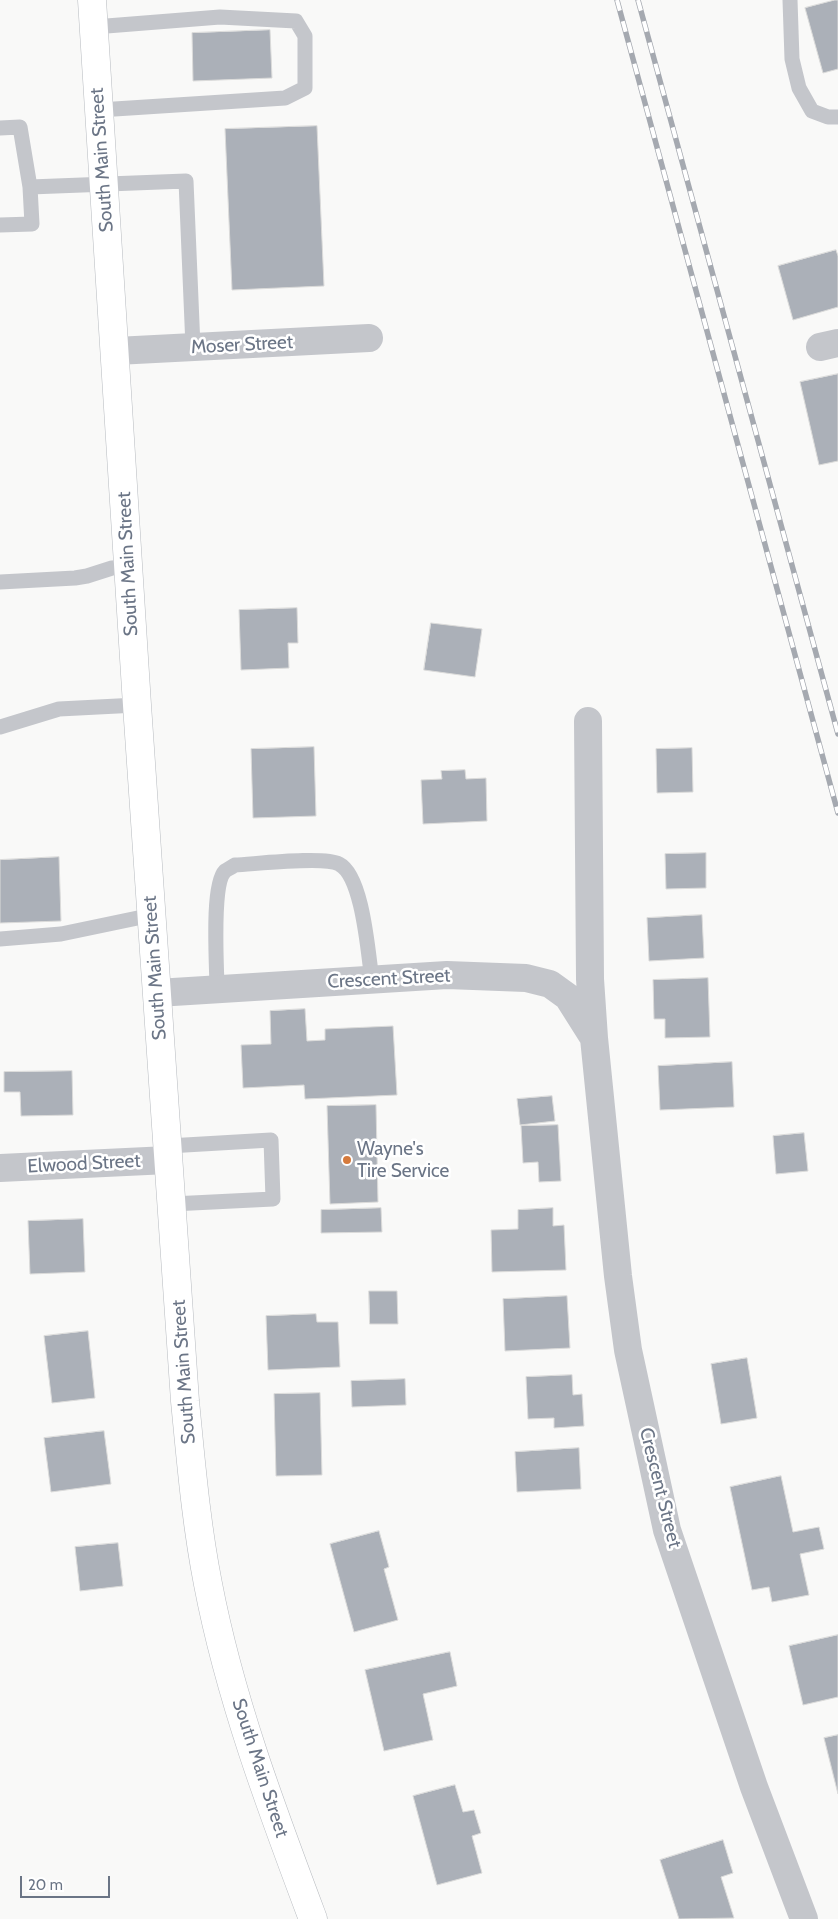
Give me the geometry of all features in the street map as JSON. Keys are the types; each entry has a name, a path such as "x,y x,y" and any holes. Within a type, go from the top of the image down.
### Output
{"main road":[{"name":"South Main Street","path":"92,0 116,351 137,705 193,1492 208,1585 225,1658 273,1812 313,1919"}],"street":[{"name":"Moser Street","path":"116,351 370,338"},
{"name":"Crescent Street","path":"588,721 590,979 594,1038 618,1276 628,1350 667,1530 754,1787 804,1919"},
{"name":"Crescent Street","path":"157,993 447,975 526,978 550,984 568,997 594,1038"},
{"name":"Elwood Street","path":"0,1168 168,1153"}],"lane":[{"path":"790,0 792,59 799,88 812,111 828,117 838,117"},
{"path":"94,27 220,17 296,21 305,36 305,88 285,98 99,110"},
{"path":"0,128 20,127 30,187 32,224 0,226"},
{"path":"30,187 186,181 193,347"},
{"path":"0,582 75,578 112,568 128,567"},
{"path":"0,727 59,709 137,705"},
{"path":"217,990 216,900 220,882 225,871 235,865 324,860 338,863 348,871 356,886 363,917 372,980"},
{"path":"0,939 61,934 152,915"},
{"path":"168,1153 271,1140 273,1199 172,1204"}],"building":[{"path":"838,0 838,69 823,73 805,8"},
{"path":"270,30 272,78 193,81 192,33"},
{"path":"317,126 324,286 232,290 225,129"},
{"path":"836,250 838,256 838,307 793,320 778,266"},
{"path":"838,374 838,461 819,465 800,382"},
{"path":"297,608 298,643 288,643 289,668 241,670 239,610"},
{"path":"431,623 482,629 475,677 424,670"},
{"path":"314,747 316,816 253,818 251,749"},
{"path":"692,748 693,792 657,793 656,749"},
{"path":"465,770 466,779 486,778 487,821 423,824 421,780 442,779 441,771"},
{"path":"706,853 706,888 666,889 665,854"},
{"path":"59,857 61,921 0,923 0,860"},
{"path":"702,915 704,958 649,961 647,918"},
{"path":"708,978 710,1037 665,1038 665,1019 654,1019 653,980"},
{"path":"305,1009 307,1041 325,1040 325,1029 393,1026 397,1095 305,1099 304,1085 243,1088 241,1045 271,1044 270,1011"},
{"path":"732,1062 734,1107 660,1110 658,1066"},
{"path":"72,1071 73,1115 21,1116 20,1092 4,1092 4,1072"},
{"path":"552,1096 555,1121 520,1125 517,1099"},
{"path":"376,1105 378,1202 330,1204 327,1106"},
{"path":"558,1125 561,1181 539,1182 538,1162 523,1163 521,1126"},
{"path":"804,1133 808,1171 776,1174 773,1136"},
{"path":"381,1208 382,1232 321,1233 321,1210"},
{"path":"553,1208 553,1226 564,1225 566,1270 492,1272 491,1230 518,1229 518,1210"},
{"path":"83,1219 85,1272 30,1274 28,1221"},
{"path":"369,1291 397,1291 398,1324 370,1324"},
{"path":"567,1296 570,1348 505,1351 503,1299"},
{"path":"316,1314 317,1322 338,1322 340,1367 268,1370 266,1316"},
{"path":"88,1331 95,1398 52,1403 44,1336"},
{"path":"747,1358 757,1418 721,1424 711,1364"},
{"path":"572,1375 573,1395 582,1394 584,1426 554,1428 554,1418 528,1419 526,1377"},
{"path":"405,1379 406,1405 352,1407 351,1381"},
{"path":"320,1393 322,1475 276,1476 274,1394"},
{"path":"104,1431 111,1484 51,1492 44,1438"},
{"path":"579,1448 581,1489 517,1492 515,1452"},
{"path":"781,1476 793,1532 819,1527 824,1549 800,1554 809,1595 772,1602 769,1587 752,1590 730,1487"},
{"path":"379,1531 389,1567 384,1569 398,1620 354,1632 330,1544"},
{"path":"118,1543 123,1586 80,1591 75,1547"},
{"path":"838,1635 838,1697 803,1705 789,1646"},
{"path":"450,1652 457,1686 423,1694 433,1740 384,1751 365,1670"},
{"path":"838,1735 838,1794 824,1738"},
{"path":"455,1785 463,1812 474,1810 481,1833 472,1836 482,1873 437,1885 413,1796"},
{"path":"723,1840 733,1873 721,1877 734,1918 679,1919 660,1860"}],"railway":[{"path":"617,0 838,813"},
{"path":"638,0 838,734"}],"place":[{"name":"Wayne's Tire Service","path":"347,1160"}]}
